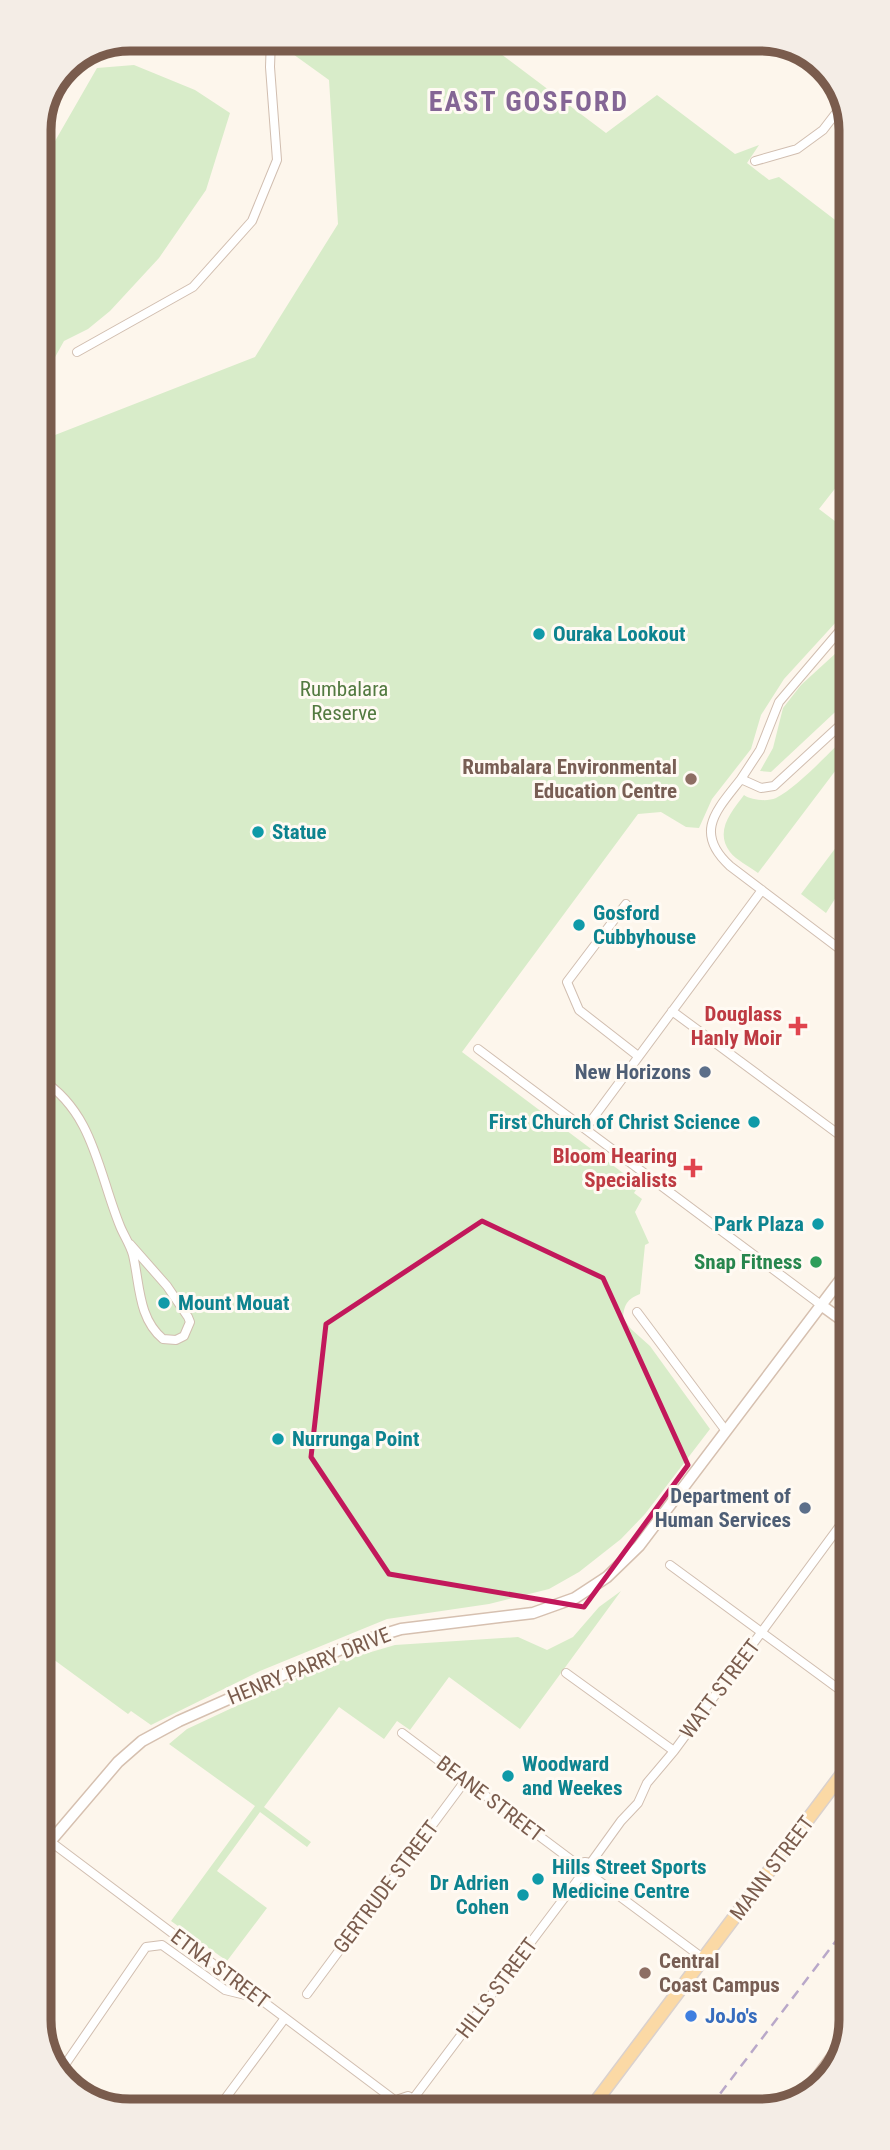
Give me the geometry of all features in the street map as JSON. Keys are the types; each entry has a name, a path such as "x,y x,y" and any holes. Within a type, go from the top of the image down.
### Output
{"main road":[{"name":"HENRY PARRY DRIVE","path":"51,1835 118,1762 142,1741 179,1721 355,1643 401,1629 533,1614 575,1598 607,1577 639,1546 839,1281"},
{"path":"821,1305 839,1318"},
{"name":"MANN STREET","path":"598,2099 839,1778"}],"street":[{"path":"77,352 194,287 252,221 277,160 271,51"},
{"path":"755,161 797,149 823,130 837,111"},
{"path":"839,632 779,702 760,750 715,814 711,840 721,858 839,948"},
{"path":"741,779 761,788 774,786 839,726"},
{"path":"586,1129 762,890"},
{"path":"625,904 567,982 579,1010 638,1056"},
{"path":"672,1010 839,1135"},
{"path":"478,1049 821,1305"},
{"path":"51,1085 59,1090 87,1129 120,1227 130,1244 167,1286 188,1317 190,1322 184,1336 176,1340 163,1339 147,1320 130,1244"},
{"path":"637,1312 726,1431"},
{"name":"WATT STREET","path":"590,1864 621,1821 638,1803 646,1783 674,1751 839,1527"},
{"path":"670,1565 839,1689"},
{"path":"566,1673 674,1751"},
{"name":"BEANE STREET","path":"402,1733 578,1865"},
{"name":"GERTRUDE STREET","path":"307,1994 465,1781"},
{"name":"ETNA STREET","path":"51,1846 260,1998 388,2099"},
{"path":"582,1862 590,1864 593,1870 591,1875 580,1877 576,1870 578,1865 582,1862"},
{"path":"591,1875 704,1959"},
{"name":"HILLS STREET","path":"414,2098 580,1877"},
{"path":"65,2065 146,1947 162,1945 225,1990 260,1998"},
{"path":"225,2099 285,2018"},
{"path":"403,2099 405,2096 414,2098"}],"highlighted area":[{"path":"482,1221 603,1278 688,1465 584,1607 389,1574 311,1457 326,1324"}],"green space":[{"name":"Rumbalara Reserve","path":"289,51 497,51 606,133 657,95 735,154 759,145 747,163 769,180 779,177 839,223 839,483 819,509 839,524 839,619 784,679 761,715 751,749 712,799 699,828 686,827 661,812 638,814 462,1052 639,1185 634,1193 642,1199 635,1212 649,1243 645,1245 640,1294 627,1303 623,1318 650,1346 710,1429 645,1514 621,1539 579,1572 549,1589 489,1604 387,1619 260,1671 151,1725 131,1711 128,1714 51,1658 51,488 54,488 55,435 255,357 338,224 329,80"},
{"path":"134,65 195,90 230,113 206,190 159,258 110,311 88,329 64,341 51,364 51,148 97,68"},
{"path":"839,650 839,708 771,772 760,771 773,748 783,708 801,685"},
{"path":"839,744 839,766 758,873 730,852 724,836 726,822 744,795 759,800 776,798 804,778"},
{"path":"839,843 839,892 826,913 801,894"},
{"path":"621,1591 520,1729 449,1677 410,1730 397,1721 384,1739 339,1707 264,1807 311,1842 307,1847 260,1812 217,1871 267,1908 227,1961 171,1921 255,1806 169,1744 187,1729 320,1667 395,1645 518,1637 547,1650 573,1637 599,1607"}],"railway":[{"path":"716,2099 839,1937"}],"place":[{"name":"Ouraka Lookout","path":"539,634"},
{"name":"Rumbalara Environmental Education Centre","path":"691,779"},
{"name":"Statue","path":"258,832"},
{"name":"Gosford Cubbyhouse","path":"579,925"},
{"name":"Douglass Hanly Moir","path":"798,1026"},
{"name":"New Horizons","path":"705,1072"},
{"name":"First Church of Christ Science","path":"754,1122"},
{"name":"Bloom Hearing Specialists","path":"693,1168"},
{"name":"Park Plaza","path":"818,1224"},
{"name":"Snap Fitness","path":"816,1262"},
{"name":"Mount Mouat","path":"164,1303"},
{"name":"Nurrunga Point","path":"278,1439"},
{"name":"Department of Human Services","path":"805,1508"},
{"name":"Woodward and Weekes","path":"508,1776"},
{"name":"Hills Street Sports Medicine Centre","path":"538,1879"},
{"name":"Dr Adrien Cohen","path":"523,1895"},
{"name":"Central Coast Campus","path":"645,1973"},
{"name":"JoJo's","path":"691,2016"}],"district":[{"name":"EAST GOSFORD","path":"529,101"}]}
